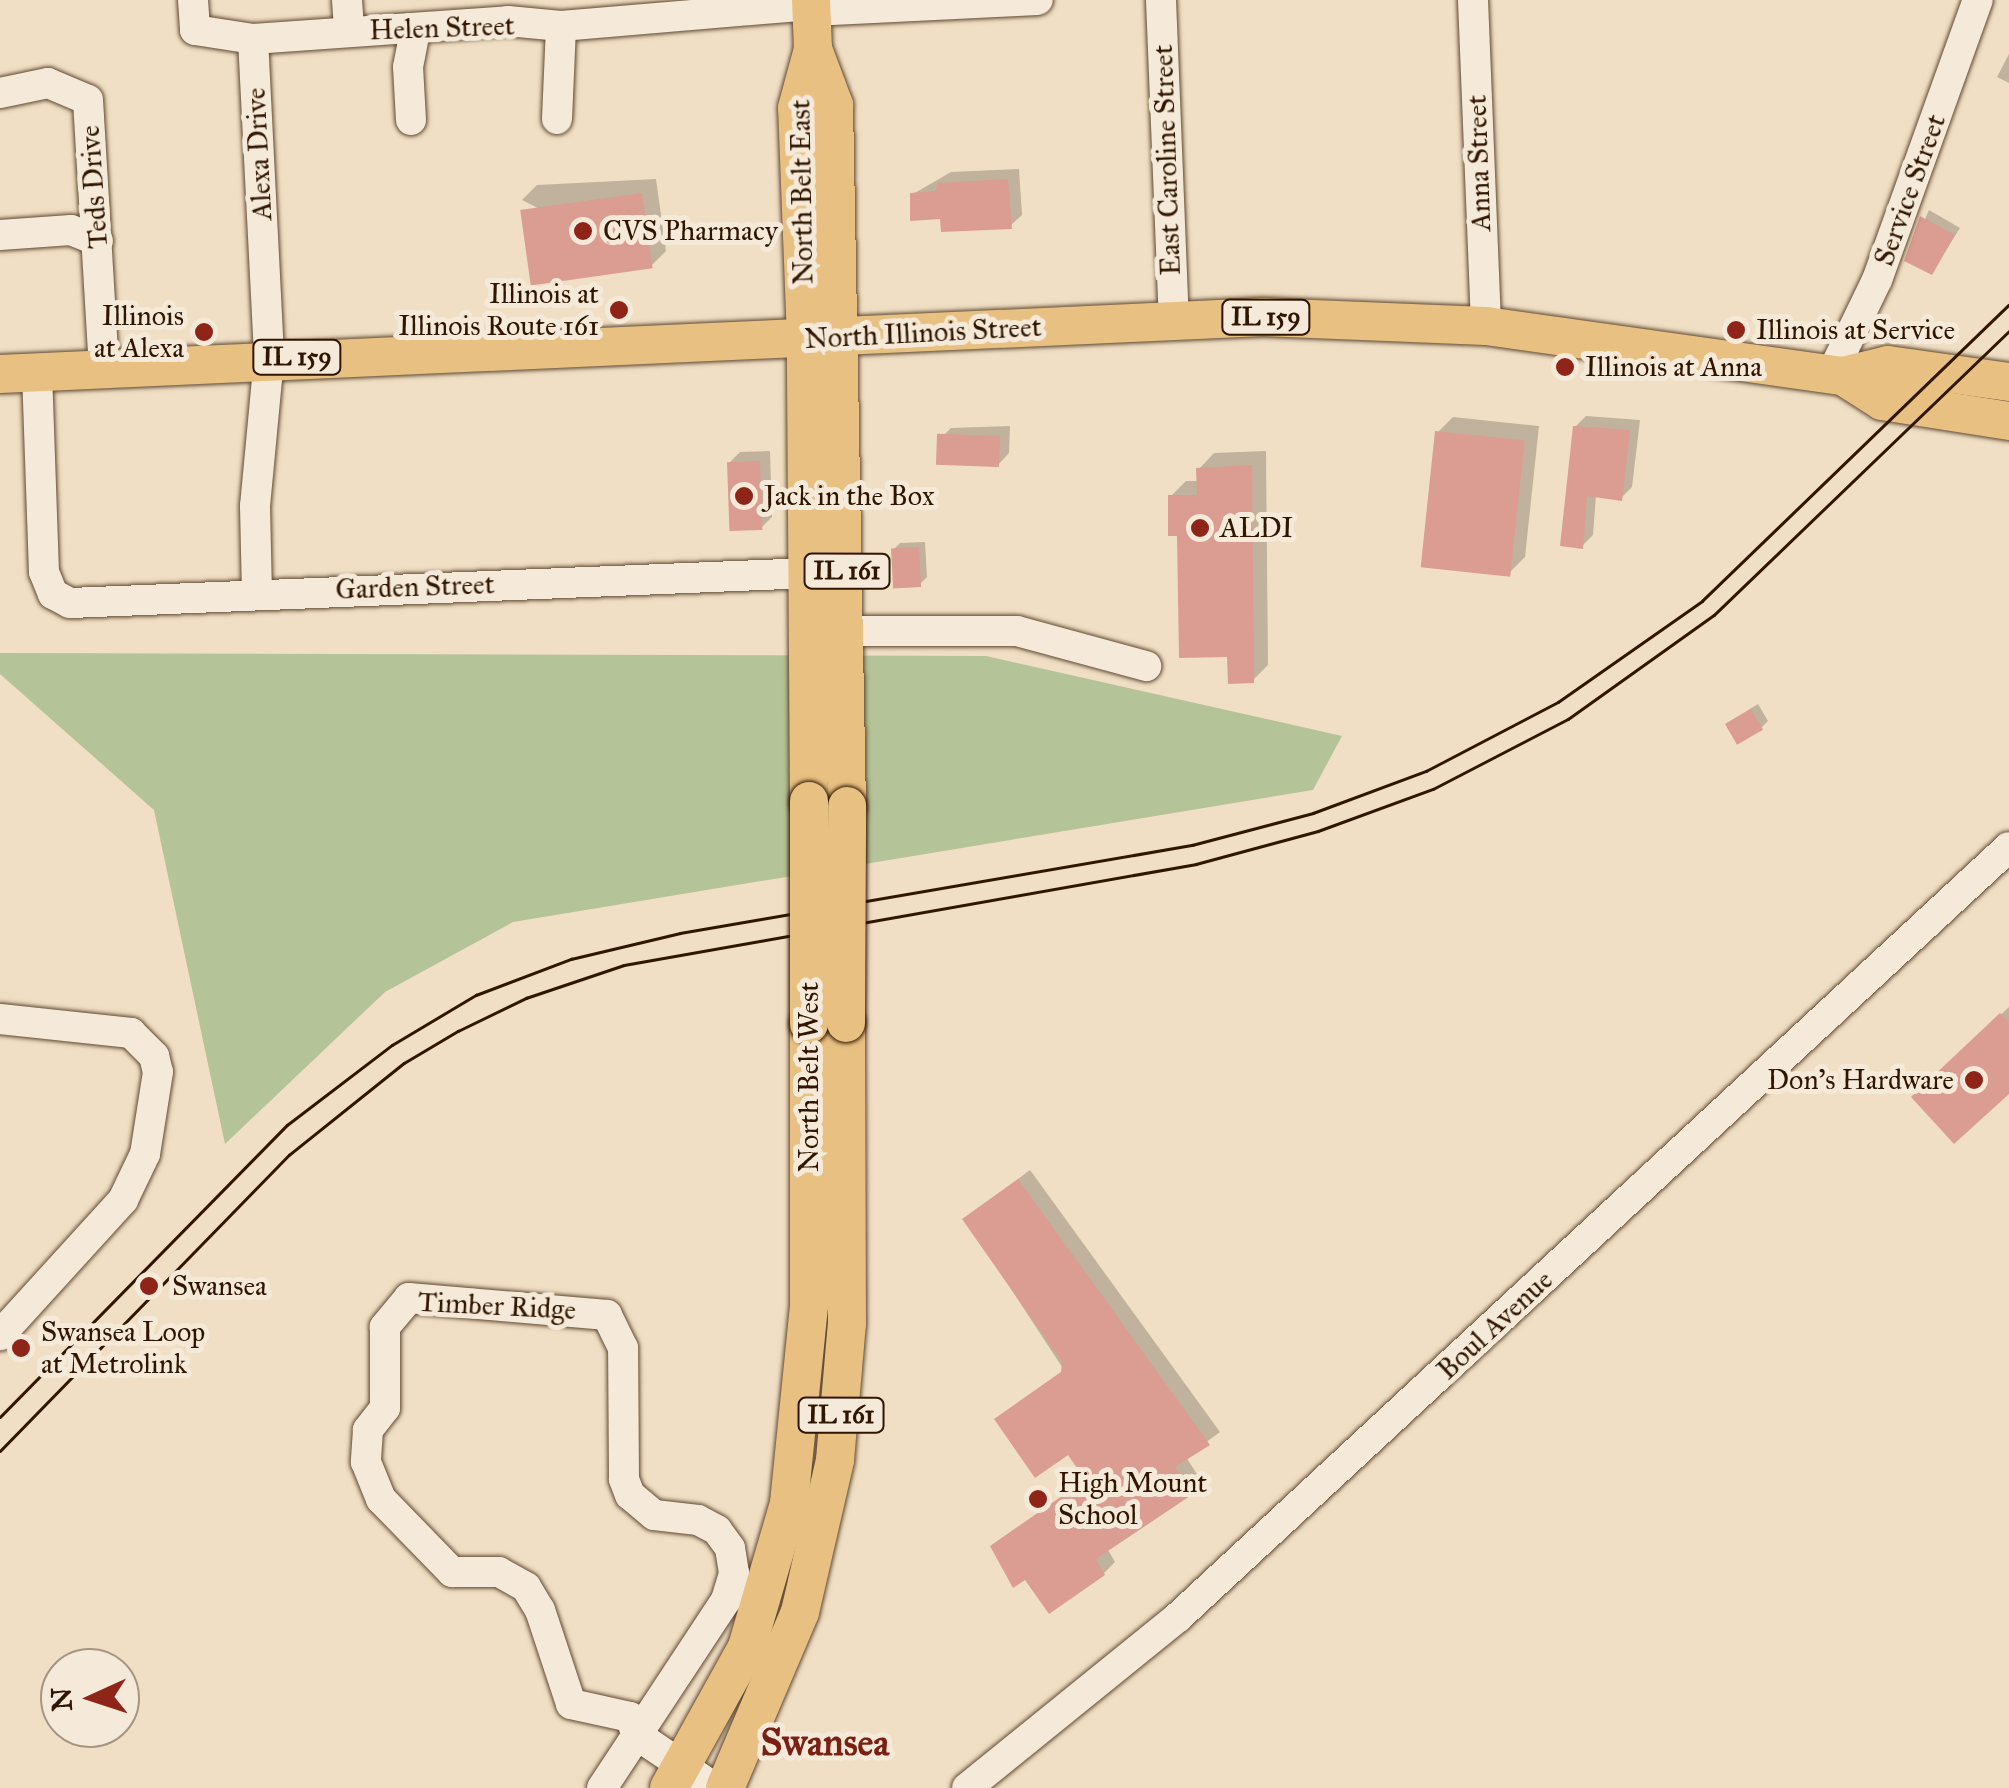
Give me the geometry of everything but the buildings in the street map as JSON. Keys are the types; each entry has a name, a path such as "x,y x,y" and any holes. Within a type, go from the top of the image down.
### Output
{"main road":[{"name":"North Belt East","path":"812,16 797,108 824,338"},
{"name":"North Illinois Street","path":"0,374 269,358 824,338 1174,320 1486,326 1837,376 1882,401 2009,421"},
{"name":"North Belt West","path":"676,1777 746,1647 777,1555 798,1454 810,1306 809,572 824,338"},
{"name":"North Belt West","path":"725,1788 800,1612 835,1460 848,1322 848,630 824,338"},
{"name":"North Illinois Street","path":"1837,376 1888,364 2009,382"}],"street":[{"path":"193,0 195,30 253,39"},
{"name":"Helen Street","path":"253,39 348,15 416,31 507,11 561,26 812,16 1038,0"},
{"name":"East Caroline Street","path":"1161,0 1174,320"},
{"name":"Anna Street","path":"1473,0 1486,326"},
{"name":"Service Street","path":"1837,376 1877,280 1978,0"},
{"path":"557,119 561,26"},
{"path":"410,120 408,67 416,31"},
{"name":"Alexa Drive","path":"253,39 269,358"},
{"name":"Teds Drive","path":"0,93 48,83 88,100 104,368"},
{"path":"0,236 72,230 98,241"},
{"path":"257,593 255,506 269,358"},
{"name":"Garden Street","path":"38,372 44,572 53,594 70,604 809,572"},
{"path":"848,630 1017,631 1146,666"},
{"name":"Boul Avenue","path":"967,1788 1177,1618 2009,847"},
{"path":"0,1019 131,1033 154,1056 157,1108 144,1154 110,1219 0,1336"},
{"name":"Timber Ridge","path":"602,1788 726,1600 734,1572 730,1548 718,1530 698,1520 654,1515 630,1496 618,1327 607,1314 572,1308 409,1298 385,1328 384,1408 368,1430 366,1462 381,1500 452,1572 499,1572 526,1587 571,1704 630,1717 636,1735"},
{"path":"636,1735 676,1777 715,1788"}],"green space":[{"path":"0,653 986,656 1342,736 1313,790 513,922 385,992 225,1144 154,810 0,674"}],"tram line":[{"path":"0,1417 287,1125 392,1045 476,995 571,959 680,933 1192,845 1313,813 1426,771 1558,702 1702,601 2009,305"},
{"path":"0,1451 289,1155 404,1063 458,1031 526,998 624,965 1196,864 1318,831 1433,789 1568,719 1714,615 2009,331"}],"place":[{"name":"CVS Pharmacy","path":"583,231"},
{"name":"Illinois at Illinois Route 161","path":"619,310"},
{"name":"Illinois at Service","path":"1736,330"},
{"name":"Illinois at Alexa","path":"204,332"},
{"name":"Illinois at Anna","path":"1565,367"},
{"name":"Jack in the Box","path":"744,496"},
{"name":"ALDI","path":"1200,528"},
{"name":"Don's Hardware","path":"1974,1080"},
{"name":"Swansea","path":"149,1286"},
{"name":"Swansea Loop at Metrolink","path":"21,1348"},
{"name":"High Mount School","path":"1038,1499"}],"district":[{"name":"Swansea","path":"825,1743"}]}
